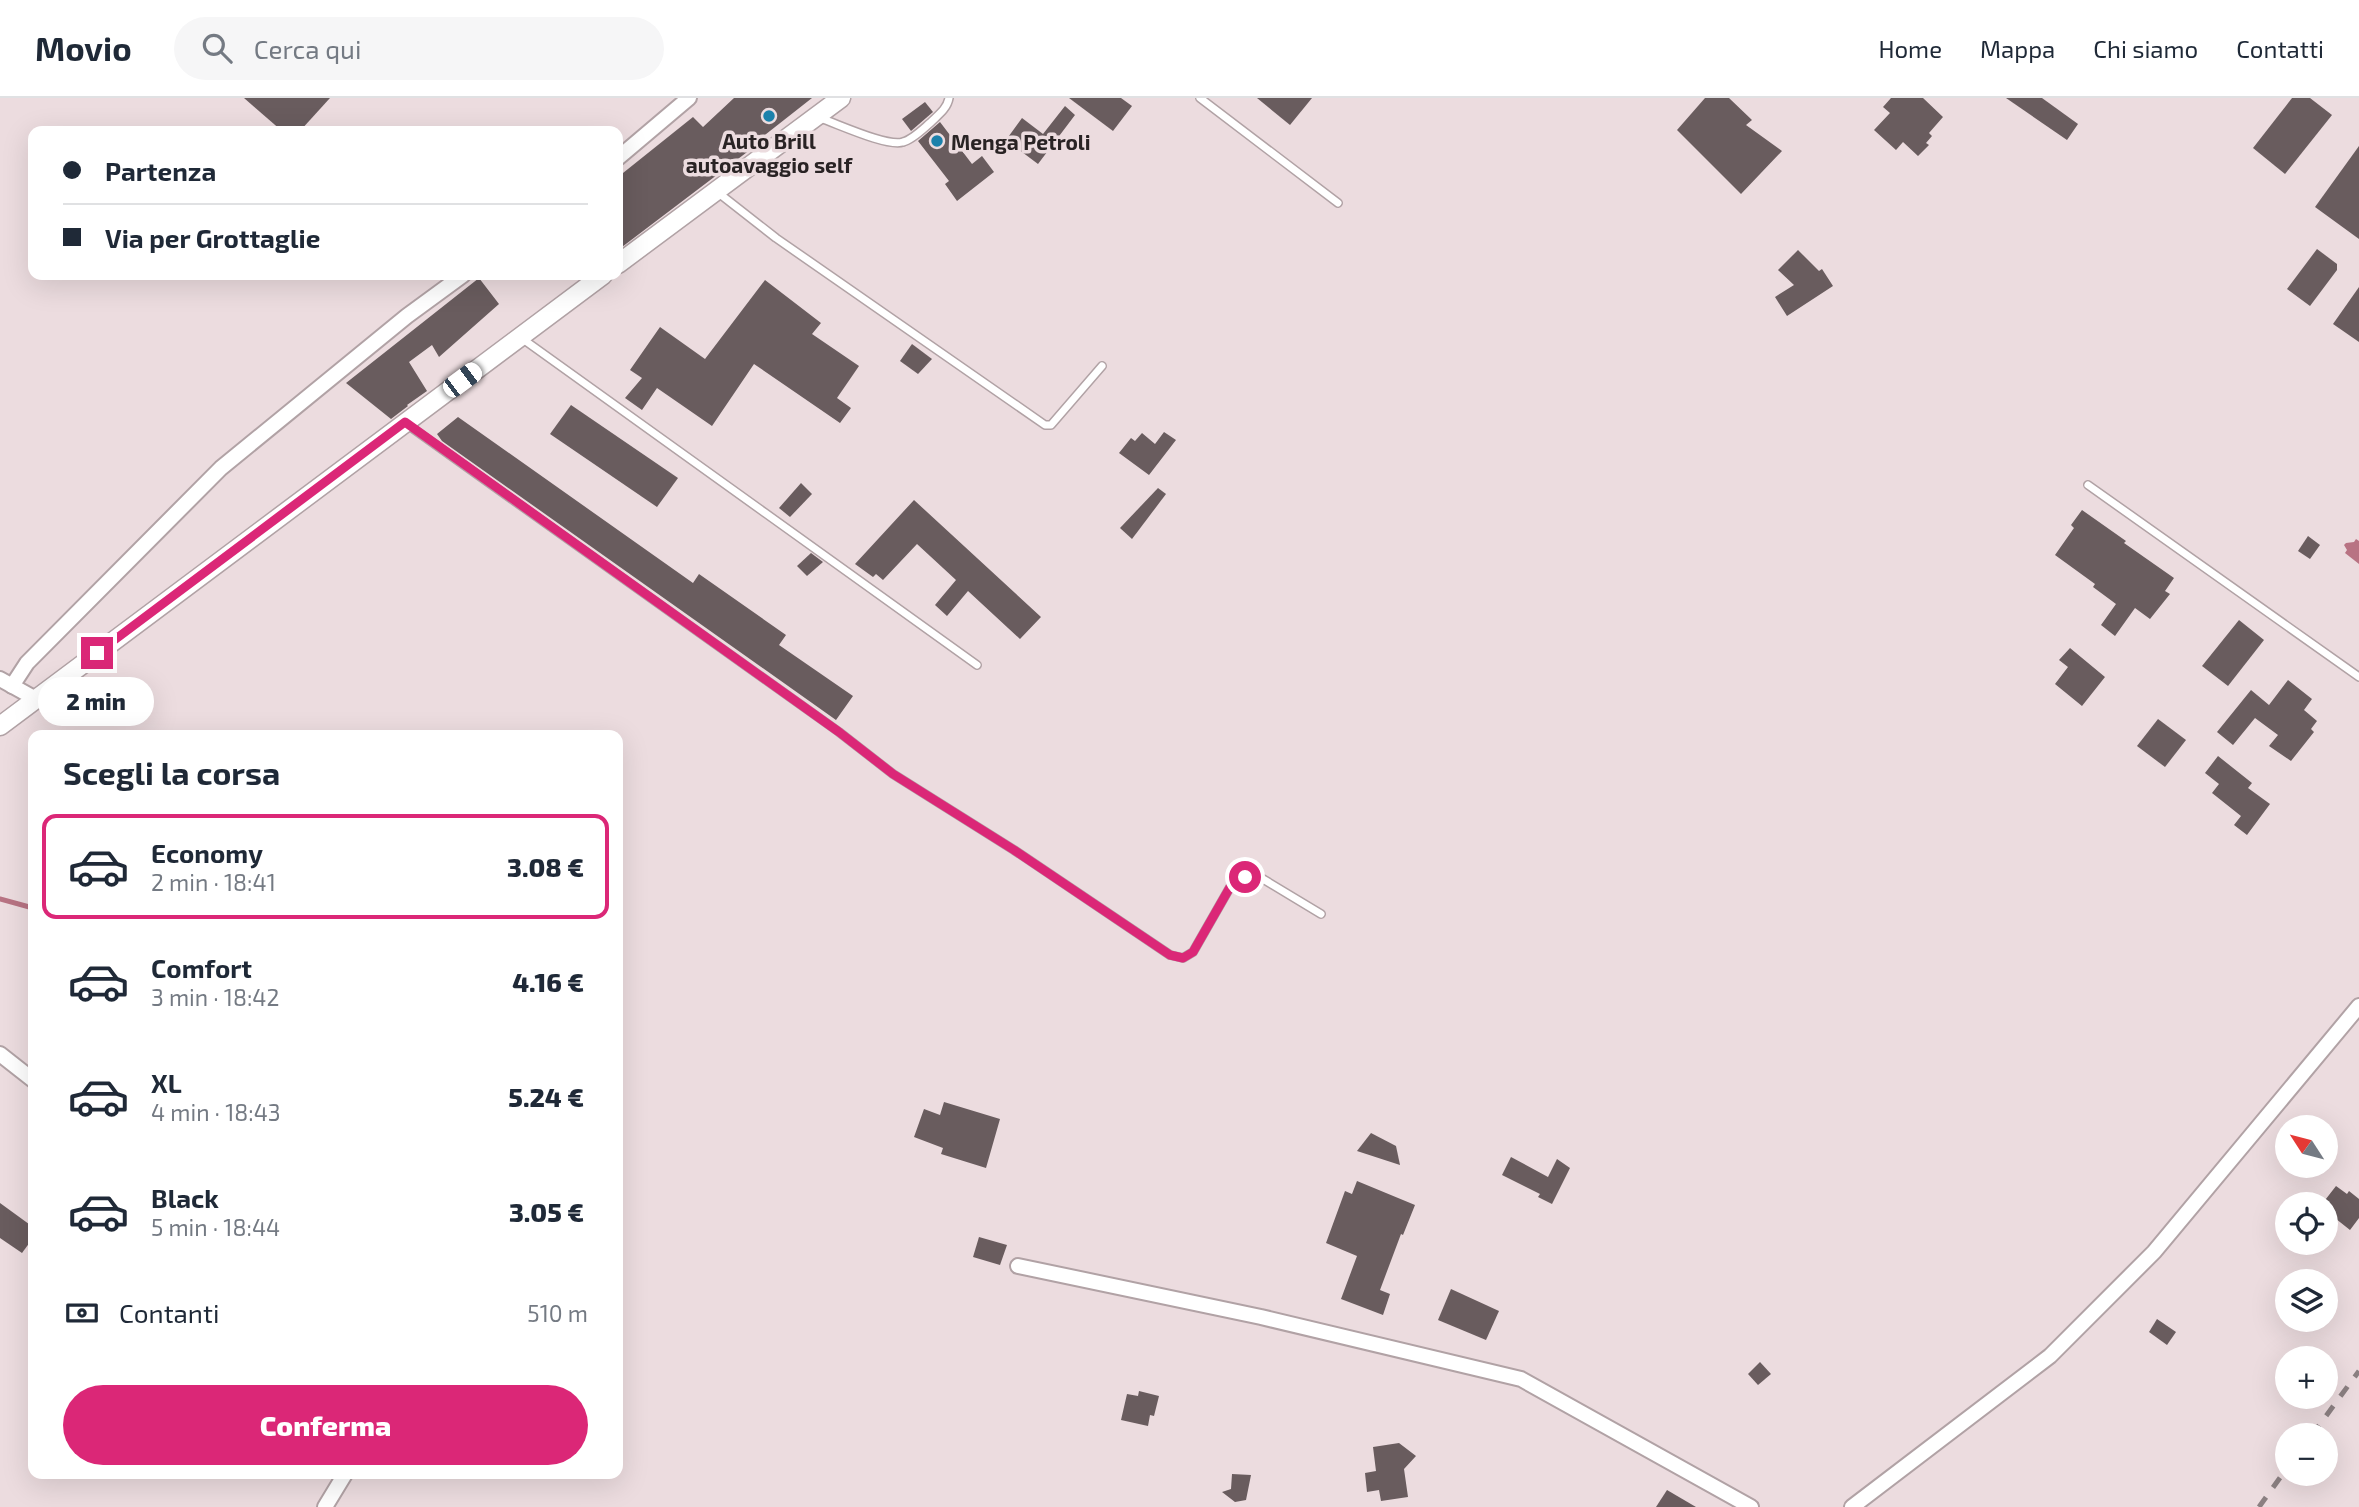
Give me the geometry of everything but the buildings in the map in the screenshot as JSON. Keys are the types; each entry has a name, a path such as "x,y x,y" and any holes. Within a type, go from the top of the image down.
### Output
{"street":[{"path":"623,154 689,98"},
{"path":"623,260 841,98"},
{"path":"36,699 6,682 221,468 407,316 456,280"},
{"path":"0,726 596,280"},
{"path":"1852,1507 2050,1356 2154,1252 2359,1006"},
{"path":"0,1054 28,1076"},
{"path":"1018,1266 1261,1317 1521,1379 1751,1507"},
{"path":"325,1507 342,1479"}],"lane":[{"path":"816,117 882,142 903,142 932,121 947,106 949,98"},
{"path":"1200,98 1338,202"},
{"path":"715,191 776,238 1045,425 1051,425 1101,366"},
{"path":"519,337 977,665"},
{"path":"405,422 839,732 893,774 1014,850 1170,955 1183,958 1193,952 1233,882 1245,877 1263,879 1321,914"},
{"path":"2088,485 2359,677"}],"shaded area":[{"path":"2356,539 2359,541 2359,564 2345,553 2347,550 2344,545"}],"waterway":[{"path":"0,899 28,907"}],"railway":[{"path":"2321,1423 2359,1371"},
{"path":"2259,1507 2275,1485"}],"place":[{"name":"Auto Brill autoavaggio self","path":"769,116"},
{"name":"Menga Petroli","path":"937,141"}],"route":[{"path":"97,653 405,422 839,732 893,774 1014,850 1170,955 1183,958 1193,952 1233,882 1245,877"}]}
